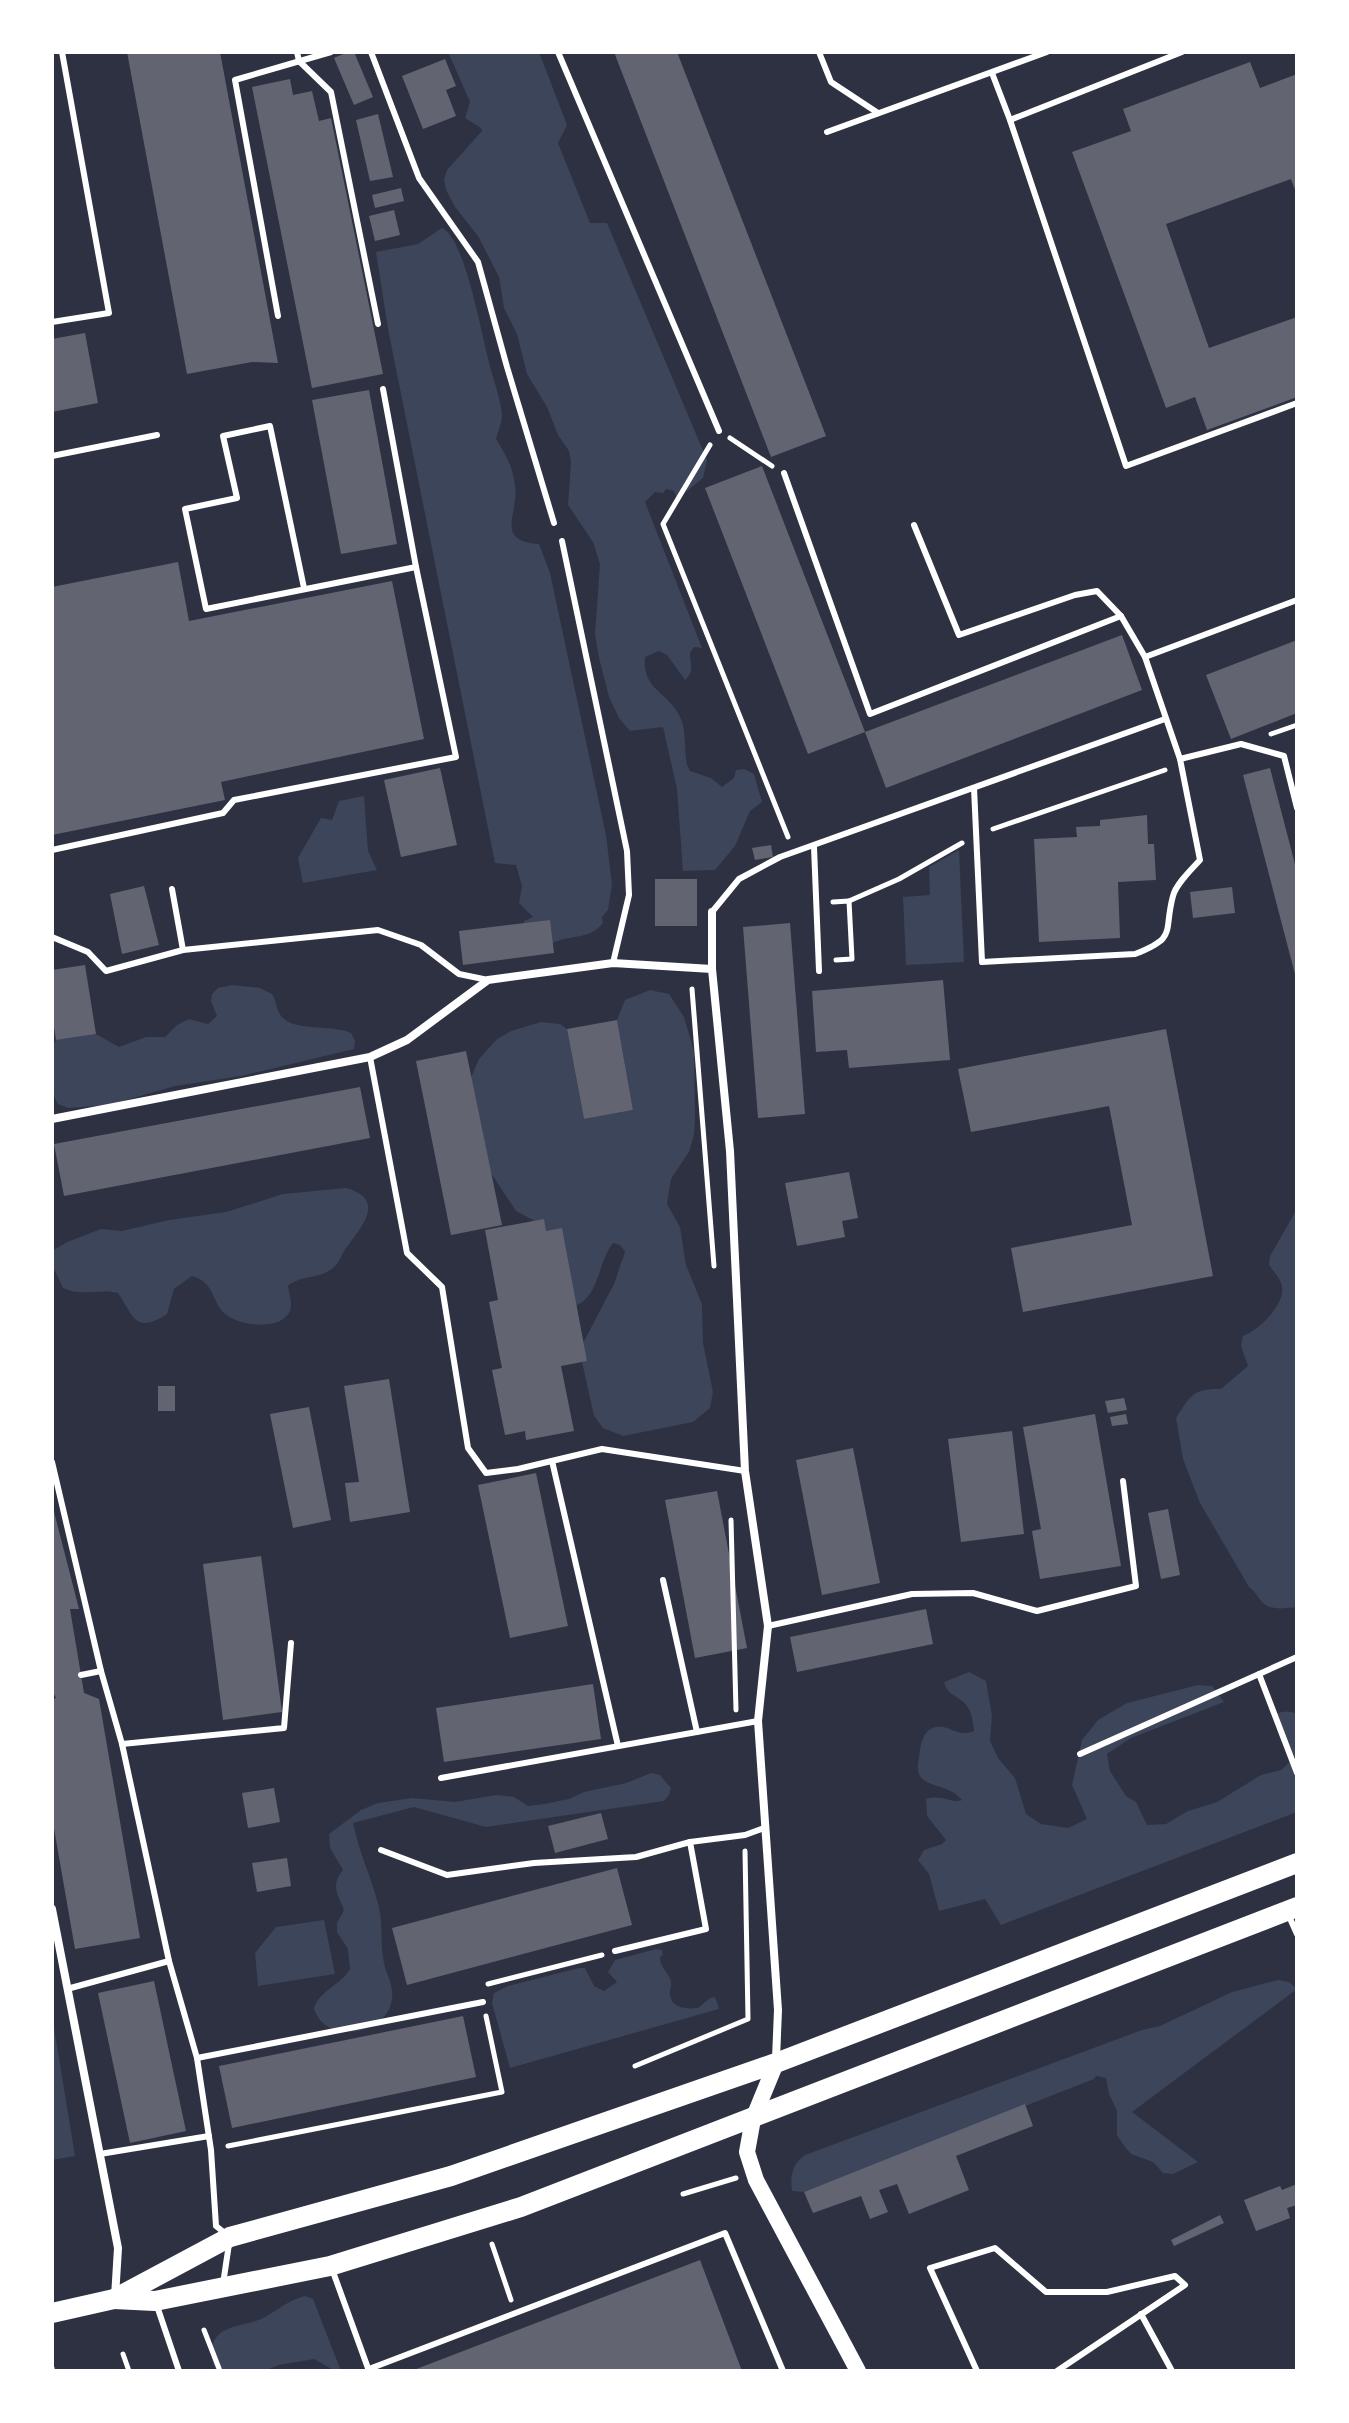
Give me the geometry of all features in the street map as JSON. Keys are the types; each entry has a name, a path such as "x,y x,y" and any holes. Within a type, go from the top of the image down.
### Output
{"main road":[{"path":"52,2313 114,2299 230,2237 451,2176 776,2063 1297,1863"},
{"path":"114,2299 155,2301 330,2266 521,2207 1292,1909"},
{"path":"776,2063 753,2119 747,2152 756,2180 858,2371"}],"street":[{"path":"712,912 712,969 730,1151 745,1471 768,1626 758,1721 778,2010 776,2063"},
{"path":"52,1119 370,1057 407,1040 488,980 613,963 712,969"},
{"path":"52,1909 118,2248 114,2299"}],"lane":[{"path":"52,322 109,313 62,52"},
{"path":"297,52 299,61 331,92 378,324"},
{"path":"278,316 235,80 331,52"},
{"path":"371,52 419,178 478,262 554,523"},
{"path":"558,52 719,431"},
{"path":"819,52 831,82 878,113"},
{"path":"827,132 1047,52"},
{"path":"1010,120 1182,52"},
{"path":"992,73 1126,466 1297,403"},
{"path":"52,850 223,813 234,800 456,757 383,389"},
{"path":"304,588 270,426 223,436 237,498 185,509 206,609 416,567"},
{"path":"52,456 157,435"},
{"path":"784,473 870,714 1121,616"},
{"path":"914,525 959,635 1075,595 1097,591 1121,616 1145,657 1180,762 1200,860 1173,893 1169,931 1158,945 1135,954 982,962 974,788"},
{"path":"562,541 627,851 629,895 613,963"},
{"path":"1145,657 1297,600"},
{"path":"712,912 739,879 780,857 1165,719"},
{"path":"1180,762 1241,744 1284,756 1297,808"},
{"path":"814,847 819,971"},
{"path":"172,889 183,950"},
{"path":"52,937 88,952 106,971 183,950 378,930 421,945 459,974 488,980"},
{"path":"370,1057 407,1253 442,1287 468,1448 486,1473 602,1449 745,1471"},
{"path":"552,1461 618,1746"},
{"path":"52,1462 101,1671 122,1744 169,1961 197,2058 211,2150 216,2226 230,2237 223,2288"},
{"path":"768,1626 912,1594 973,1593 1037,1611 1136,1586 1123,1481"},
{"path":"663,1580 697,1732"},
{"path":"122,1744 284,1728 291,1643"},
{"path":"1080,1754 1297,1657"},
{"path":"81,1675 101,1671"},
{"path":"1259,1674 1297,1773"},
{"path":"441,1778 758,1721"},
{"path":"381,1850 447,1875 534,1863 636,1857 690,1842 745,1835 764,1828"},
{"path":"615,1951 706,1929 690,1842"},
{"path":"1292,1909 1297,1934"},
{"path":"67,1989 169,1961"},
{"path":"197,2058 483,2002"},
{"path":"100,2154 209,2136"},
{"path":"330,2266 369,2370 448,2337 725,2233 783,2371"},
{"path":"977,2371 930,2268 995,2248 1046,2292 1107,2292 1175,2276 1185,2285 1057,2371"},
{"path":"155,2301 179,2371"},
{"path":"1141,2314 1172,2371"}],"path":[{"path":"784,473 719,431 663,524 795,853"},
{"path":"816,903 849,901 899,879 976,835 1180,762"},
{"path":"819,961 852,959 849,901"},
{"path":"635,2066 748,2019 745,1835"},
{"path":"211,2150 502,2092 480,1986 615,1951"},
{"path":"492,2244 511,2299"},
{"path":"204,2330 220,2371"},
{"path":"123,2354 129,2371"}],"shaded area":[{"path":"448,52 539,52 567,125 558,143 590,223 607,223 707,460 703,478 677,499 674,491 666,489 663,493 655,492 645,502 702,648 694,647 690,653 691,671 685,680 667,655 659,651 645,657 645,668 651,684 674,707 682,720 690,771 711,778 722,787 734,778 736,770 744,769 754,774 762,802 750,811 735,846 715,870 683,871 677,789 663,727 630,731 619,718 609,697 595,634 600,564 593,542 568,505 569,451 527,374 517,334 504,308 499,277 478,236 446,190 444,180 447,170 482,131 465,118 470,102"},
{"path":"442,228 450,235 464,265 499,399 502,418 496,439 514,479 513,532 525,542 539,544 550,573 606,835 612,884 603,923 585,935 551,944 524,928 524,921 533,917 519,903 522,886 516,865 495,863 388,329 376,252 418,244"},
{"path":"364,796 368,851 377,870 303,883 298,858 321,818 332,820 339,801"},
{"path":"959,850 964,962 906,965 903,897 930,895 929,867"},
{"path":"232,985 260,988 272,994 280,1015 295,1025 351,1033 355,1041 354,1049 241,1076 175,1086 109,1105 68,1108 58,1104 51,1073 56,1040 96,1034 119,1047 146,1037 165,1037 189,1019 208,1024 217,1016 211,1001 212,994 218,988"},
{"path":"650,990 669,994 684,1017 694,1051 694,1135 689,1152 671,1179 667,1204 680,1227 686,1265 702,1304 703,1343 713,1392 710,1408 693,1422 623,1436 603,1428 594,1416 580,1353 614,1284 625,1252 620,1245 613,1243 594,1288 589,1296 574,1306 555,1242 542,1225 516,1211 487,1167 469,1082 479,1059 496,1040 511,1031 541,1022 560,1024 567,1029 584,1119 633,1110 617,1020 625,1000"},
{"path":"346,1188 359,1193 366,1200 367,1216 363,1225 334,1267 288,1286 290,1311 278,1322 251,1324 228,1316 218,1306 206,1284 192,1276 174,1289 167,1314 148,1323 141,1322 132,1315 118,1293 77,1292 63,1288 53,1267 52,1251 101,1229 122,1231 226,1212 283,1194"},
{"path":"1297,1209 1297,1607 1279,1608 1266,1606 1249,1587 1200,1503 1183,1459 1176,1418 1193,1395 1204,1390 1221,1389 1248,1366 1241,1346 1243,1336 1263,1323 1279,1302 1282,1287 1269,1265 1270,1256"},
{"path":"969,1672 986,1681 992,1716 990,1741 998,1758 1015,1778 1026,1814 1041,1824 1068,1828 1087,1819 1072,1785 1082,1740 1098,1720 1127,1703 1198,1685 1212,1686 1224,1702 1131,1738 1107,1754 1110,1771 1126,1796 1136,1802 1147,1825 1166,1824 1188,1811 1217,1802 1261,1775 1281,1770 1291,1761 1279,1736 1274,1715 1285,1712 1297,1714 1297,1812 1001,1925 985,1899 939,1911 929,1874 918,1860 924,1850 946,1840 927,1816 926,1799 962,1800 920,1776 920,1750 925,1735 932,1728 942,1727 963,1733 974,1731 969,1709 944,1682"},
{"path":"651,1773 660,1775 671,1788 664,1801 486,1827 414,1807 353,1823 379,1907 383,1956 392,1999 380,2021 368,2028 342,2031 330,2028 320,2020 314,2008 317,2002 350,1969 348,1949 337,1932 337,1923 344,1910 336,1885 343,1870 330,1848 329,1834 361,1810 378,1803 412,1798 455,1802 496,1795 514,1797 528,1806 544,1804 626,1783"},
{"path":"324,1920 335,1974 258,1986 255,1953 276,1927"},
{"path":"662,1950 660,1961 671,1981 671,2000 677,2006 698,2008 715,1997 719,2009 510,2068 492,2003 494,1993 508,1986 579,1968 585,1968 594,1986 604,1991 617,1982 608,1972 615,1960"},
{"path":"1278,1980 1289,1982 1297,1989 1132,2112 1198,2162 1173,2174 1163,2173 1153,2162 1131,2154 1122,2143 1117,2135 1117,2111 1106,2078 1096,2076 804,2192 792,2191 793,2171 805,2155 1160,2026 1232,1992"},
{"path":"52,2015 75,2156 52,2160"},
{"path":"305,2296 313,2299 341,2371 335,2371 314,2359 264,2371 217,2371 212,2353 217,2336 223,2331 265,2317"}],"building":[{"path":"127,52 220,52 278,363 252,362 187,374"},
{"path":"354,52 373,97 354,105 334,58"},
{"path":"614,52 677,52 826,436 771,457"},
{"path":"445,59 456,86 446,90 456,116 423,129 402,76"},
{"path":"1250,62 1260,88 1297,74 1297,195 1291,179 1166,224 1209,348 1297,317 1297,397 1207,430 1195,397 1166,408 1072,152 1131,131 1123,109"},
{"path":"290,79 293,95 312,91 319,121 331,118 383,374 312,388 252,87"},
{"path":"378,114 393,177 370,181 356,120"},
{"path":"401,188 404,201 375,208 372,195"},
{"path":"394,210 400,235 375,241 369,216"},
{"path":"85,333 98,403 52,412 52,339"},
{"path":"369,390 397,544 341,554 312,400"},
{"path":"762,466 865,732 808,754 705,488"},
{"path":"178,562 189,621 392,581 424,739 221,782 225,800 52,835 52,587"},
{"path":"1122,635 1142,690 886,788 865,732"},
{"path":"1297,640 1297,713 1231,739 1206,675"},
{"path":"440,768 457,845 401,857 384,780"},
{"path":"1270,768 1297,872 1296,978 1243,775"},
{"path":"1147,815 1148,844 1154,844 1156,880 1118,882 1120,938 1039,942 1034,839 1077,837 1076,827 1100,826 1100,820"},
{"path":"771,845 773,857 755,860 752,848"},
{"path":"655,879 697,879 697,926 655,926"},
{"path":"144,886 159,945 122,954 110,894"},
{"path":"1232,887 1235,913 1193,918 1190,892"},
{"path":"550,920 554,953 463,965 459,931"},
{"path":"790,923 805,1114 758,1118 743,927"},
{"path":"85,965 96,1034 56,1040 52,1015 52,970"},
{"path":"943,980 950,1060 849,1068 847,1050 816,1052 812,991"},
{"path":"617,1020 633,1110 584,1119 567,1029"},
{"path":"1166,1029 1213,1276 1023,1312 1011,1248 1132,1225 1109,1106 971,1132 958,1069"},
{"path":"466,1051 502,1225 451,1235 416,1061"},
{"path":"360,1087 370,1138 64,1196 54,1144"},
{"path":"849,1172 858,1218 842,1221 845,1237 797,1246 785,1183"},
{"path":"544,1219 546,1231 562,1228 587,1361 561,1366 574,1431 526,1440 525,1431 505,1435 492,1370 502,1368 489,1302 498,1300 485,1230"},
{"path":"389,1379 410,1512 350,1522 345,1483 359,1482 344,1386"},
{"path":"158,1386 175,1386 175,1411 158,1411"},
{"path":"1124,1398 1127,1410 1108,1413 1105,1401"},
{"path":"309,1407 331,1520 293,1528 270,1414"},
{"path":"1095,1414 1121,1566 1040,1579 1032,1531 1041,1529 1023,1427"},
{"path":"1126,1414 1128,1424 1112,1426 1110,1417"},
{"path":"1012,1431 1024,1534 961,1542 948,1439"},
{"path":"853,1448 880,1583 822,1595 796,1460"},
{"path":"536,1473 568,1626 510,1638 478,1485"},
{"path":"717,1491 747,1648 695,1658 665,1500"},
{"path":"52,1504 79,1609 70,1609 84,1693 99,1699 140,1938 75,1949 52,1817 52,1700 56,1698 52,1690"},
{"path":"1168,1509 1180,1575 1161,1579 1148,1513"},
{"path":"261,1556 282,1712 223,1720 203,1564"},
{"path":"926,1609 933,1644 797,1672 790,1637"},
{"path":"593,1684 601,1739 444,1762 436,1708"},
{"path":"274,1788 280,1822 248,1828 242,1793"},
{"path":"601,1813 608,1839 555,1853 548,1826"},
{"path":"287,1858 291,1886 257,1892 252,1863"},
{"path":"617,1868 632,1925 407,1985 392,1928"},
{"path":"154,1981 186,2131 130,2143 98,1993"},
{"path":"463,2016 476,2077 232,2128 219,2066"},
{"path":"1025,2104 1033,2126 956,2156 969,2190 909,2214 897,2184 879,2190 888,2212 870,2219 861,2196 813,2213 804,2192"},
{"path":"1297,2184 1297,2205 1287,2208 1290,2218 1256,2231 1244,2200 1280,2186 1282,2190"},
{"path":"1220,2215 1224,2223 1174,2246 1171,2240"},
{"path":"700,2260 742,2371 411,2371 458,2353"}]}
